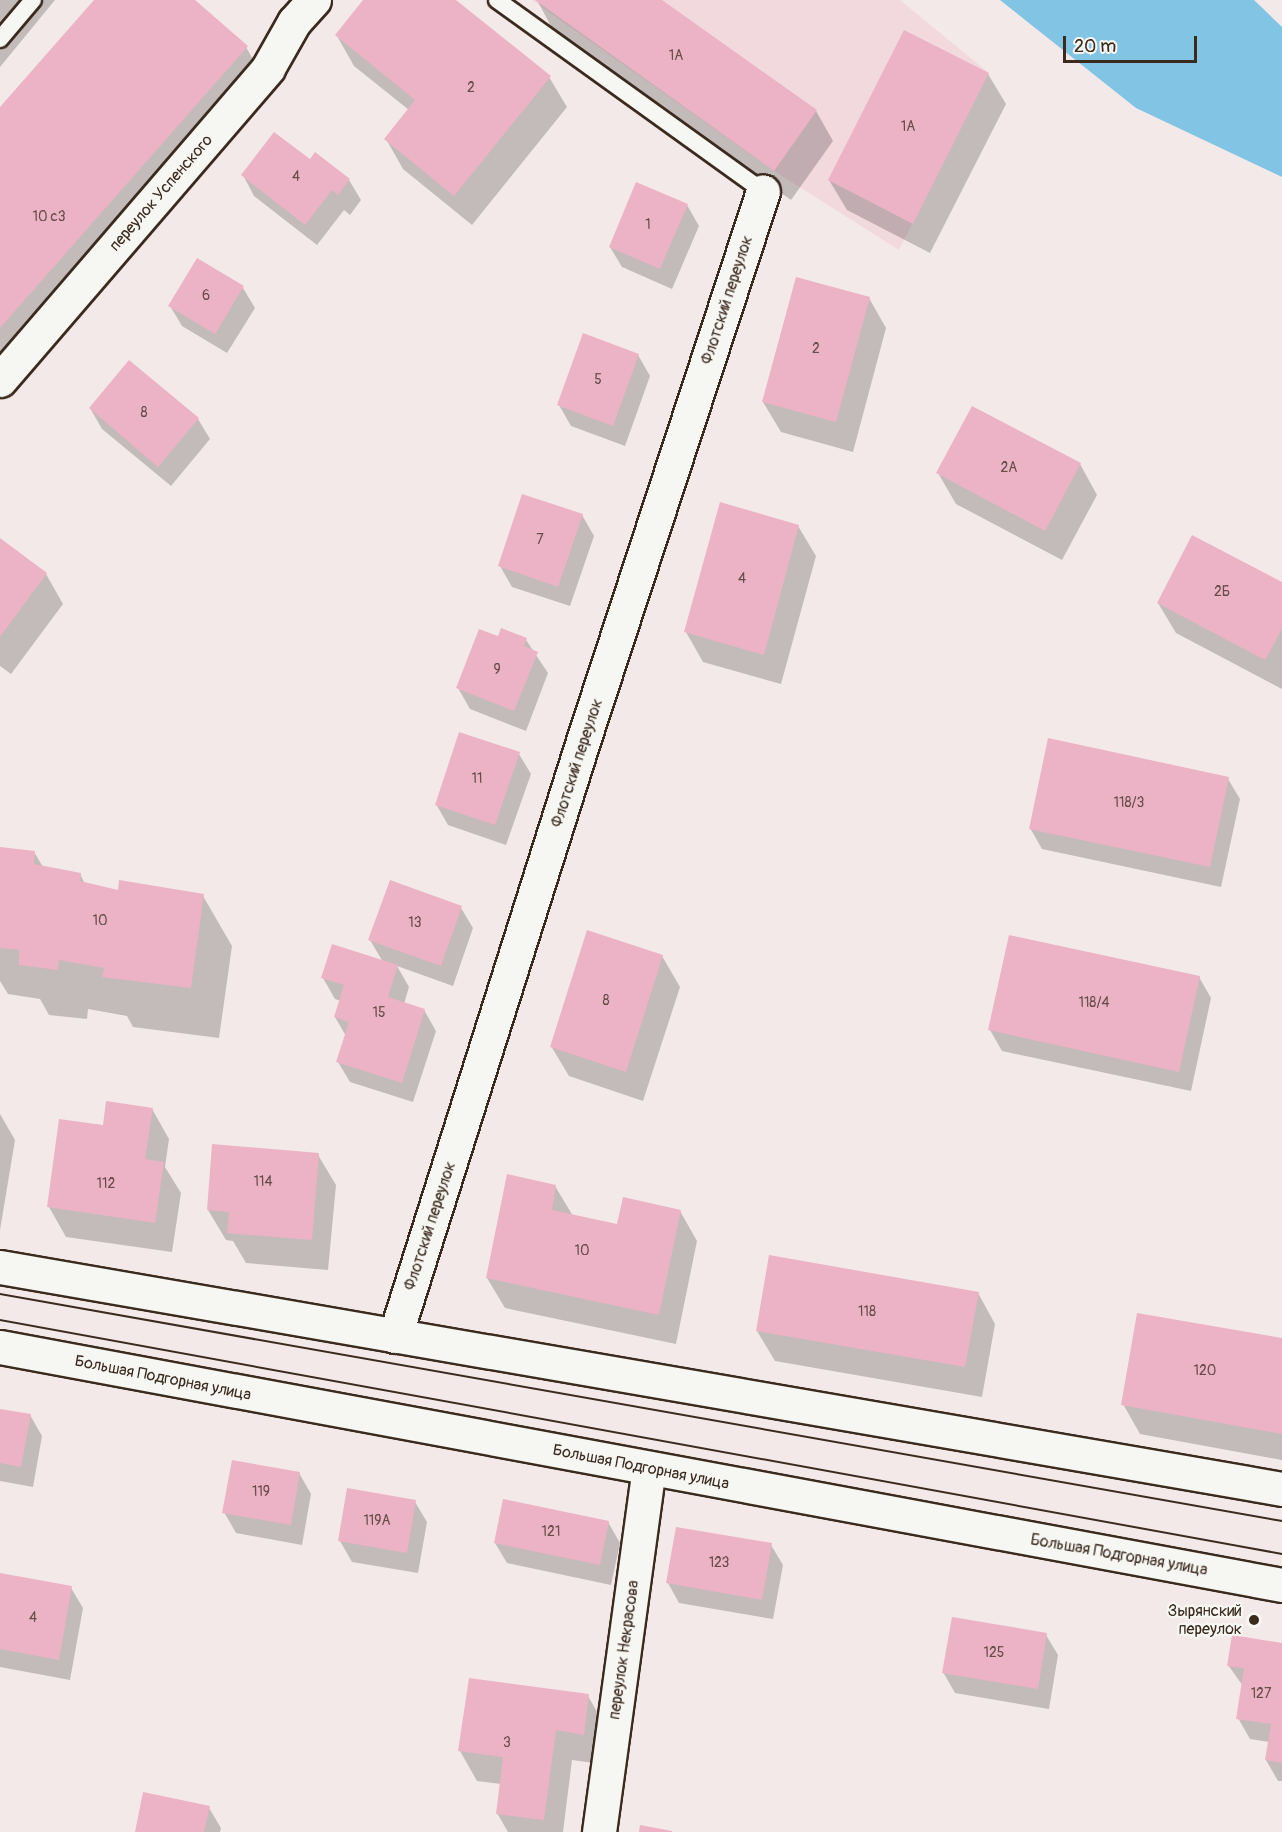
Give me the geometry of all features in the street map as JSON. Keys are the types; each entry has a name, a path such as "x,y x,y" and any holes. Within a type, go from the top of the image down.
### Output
{"main road":[{"name":"переулок Успенского","path":"0,380 268,68 294,22 314,0"},
{"name":"Флотский переулок","path":"395,1336 585,735 763,191"},
{"path":"0,1267 1282,1489"},
{"name":"Большая Подгорная улица","path":"0,1347 1282,1586"},
{"name":"переулок Некрасова","path":"599,1832 649,1468"}],"lane":[{"path":"0,39 33,0"},
{"path":"497,0 763,191"}],"shaded area":[{"path":"532,0 900,0 989,73 899,250 774,171"}],"water":[{"path":"1000,0 1254,0 1282,27 1282,177 1136,108"}],"building":[{"path":"94,0 195,0 248,46 0,328 0,107"},
{"path":"363,0 456,0 551,76 454,196 384,139 415,100 335,35"},
{"path":"535,0 662,0 817,110 774,171"},
{"path":"904,30 989,73 913,224 828,180"},
{"path":"274,132 310,159 315,152 350,179 338,195 332,190 305,225 241,175"},
{"path":"636,182 688,204 660,269 609,247"},
{"path":"197,258 244,286 215,334 168,306"},
{"path":"796,277 870,297 836,422 762,402"},
{"path":"583,333 639,354 613,426 557,405"},
{"path":"129,360 199,418 158,467 89,408"},
{"path":"972,406 1081,463 1045,531 936,473"},
{"path":"522,494 583,514 558,587 498,566"},
{"path":"720,502 799,525 764,655 684,632"},
{"path":"1192,535 1282,582 1282,629 1265,660 1157,603"},
{"path":"0,538 47,573 0,637"},
{"path":"501,628 527,638 524,646 538,652 514,711 456,688 479,629 498,636"},
{"path":"459,732 520,752 495,825 435,805"},
{"path":"1048,738 1229,777 1210,867 1029,829"},
{"path":"0,847 35,851 34,864 81,873 80,881 118,890 119,880 204,894 191,988 102,977 104,968 59,960 58,970 19,965 19,950 0,948"},
{"path":"390,880 462,906 441,966 368,940"},
{"path":"587,930 663,955 626,1072 550,1047"},
{"path":"1009,935 1200,976 1179,1072 988,1030"},
{"path":"332,944 398,965 388,997 425,1009 402,1083 336,1062 349,1022 334,1017 344,985 321,978"},
{"path":"106,1101 153,1108 145,1159 164,1162 155,1223 47,1207 59,1119 103,1125"},
{"path":"212,1144 319,1153 312,1240 227,1233 229,1212 207,1210"},
{"path":"507,1174 556,1185 552,1210 617,1224 623,1197 681,1210 659,1315 486,1278"},
{"path":"769,1255 979,1292 965,1367 756,1331"},
{"path":"1137,1313 1282,1338 1282,1434 1121,1405"},
{"path":"0,1409 31,1414 21,1467 0,1463"},
{"path":"232,1460 300,1472 291,1525 222,1513"},
{"path":"347,1488 416,1500 407,1553 338,1541"},
{"path":"503,1499 609,1521 600,1565 494,1543"},
{"path":"676,1527 772,1543 762,1600 666,1583"},
{"path":"0,1573 72,1586 59,1660 0,1649"},
{"path":"952,1617 1047,1633 1038,1689 942,1673"},
{"path":"1232,1635 1282,1643 1282,1763 1265,1760 1271,1724 1236,1719 1244,1668 1227,1666"},
{"path":"469,1678 589,1694 584,1735 556,1730 544,1820 496,1814 503,1757 458,1751"},
{"path":"143,1792 210,1806 204,1832 135,1832"},
{"path":"640,1825 672,1831 672,1832 639,1832"}],"tram line":[{"path":"0,1294 1282,1521"},
{"path":"0,1320 1282,1554"}],"place":[{"name":"Зырянский переулок","path":"1254,1620"}]}
